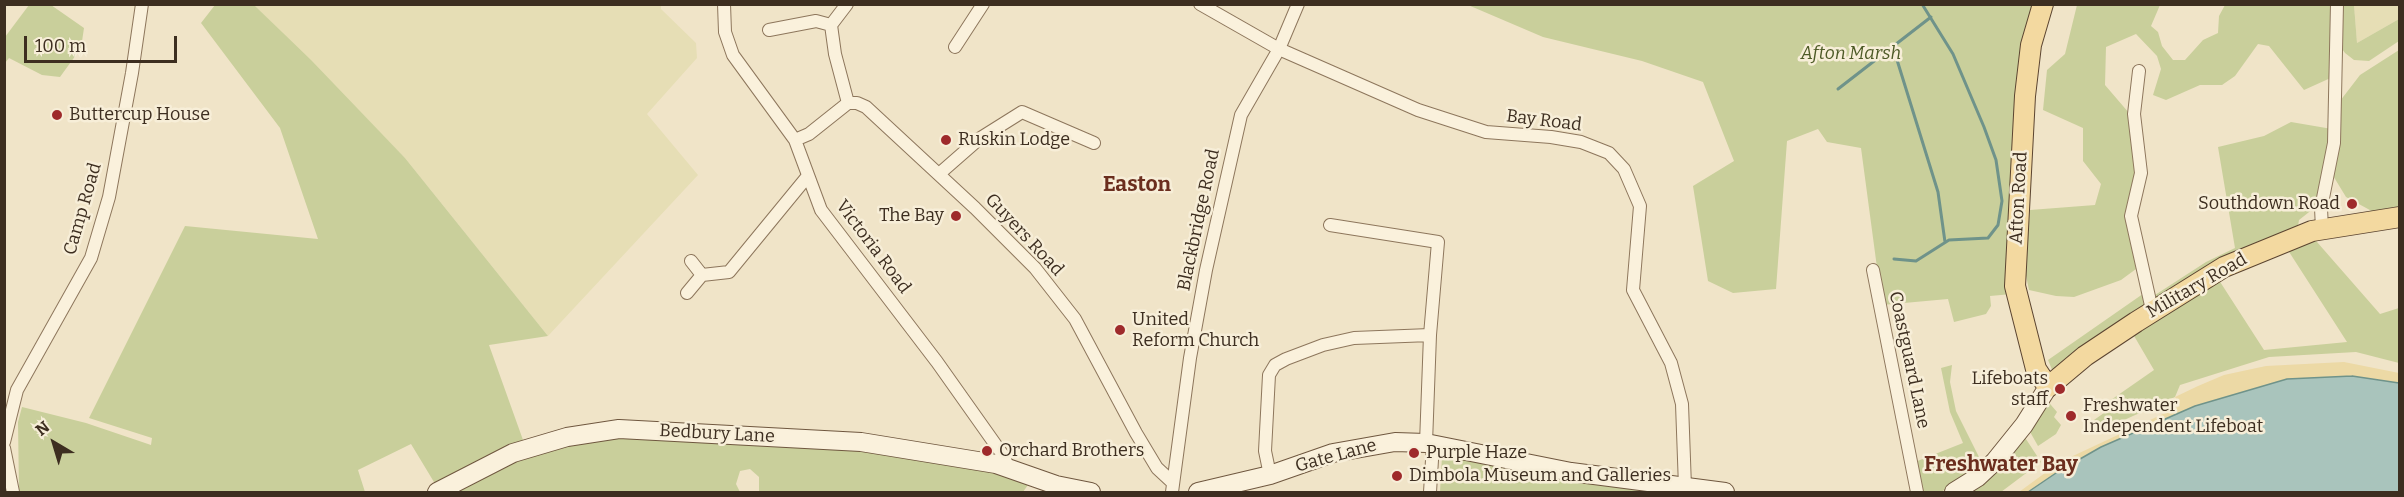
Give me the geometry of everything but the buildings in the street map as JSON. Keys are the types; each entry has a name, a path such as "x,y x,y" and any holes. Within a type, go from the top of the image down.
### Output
{"main road":[{"name":"Afton Road","path":"2043,4 2031,45 2025,96 2015,286 2036,369 2048,387"},
{"name":"Military Road","path":"2048,387 2085,356 2152,310 2224,267 2283,241 2322,229 2400,216"}],"street":[{"name":"Camp Road","path":"4,442 17,390 91,258 109,197 142,4"},
{"name":"Victoria Road","path":"724,4 725,32 734,55 795,140 821,210 937,362 1005,458 1008,467"},
{"path":"955,47 982,4"},
{"name":"Bay Road","path":"1200,4 1279,49 1418,110 1486,132 1551,136 1581,142 1609,153 1624,170 1634,188 1640,206 1633,290 1671,363 1682,404 1684,487"},
{"name":"Blackbridge Road","path":"1171,487 1206,270 1241,116 1279,49 1298,4"},
{"path":"2322,229 2321,208 2334,143 2337,4"},
{"path":"795,140 809,134 848,103 835,54 831,25 846,5"},
{"path":"769,30 816,21 831,25"},
{"path":"2139,71 2134,114 2141,173 2131,216 2152,310"},
{"name":"Guyers Road","path":"848,103 857,103 866,108 939,174 1035,268 1075,319 1136,433 1156,468 1171,487"},
{"path":"939,174 980,139 1022,112 1094,143"},
{"path":"687,293 702,275 729,272 807,177"},
{"path":"1330,225 1438,242 1430,336 1430,492"},
{"path":"691,261 702,275"},
{"name":"Coastguard Lane","path":"1873,270 1917,492"},
{"path":"1270,475 1265,451 1269,375 1275,365 1323,345 1354,338 1430,336"},
{"path":"1954,492 1978,477 1995,460 2024,425 2048,387"},
{"name":"Bedbury Lane","path":"437,492 513,453 567,437 619,429 861,442 1008,467"},
{"name":"Gate Lane","path":"1198,492 1270,475 1314,458 1356,447 1395,442 1429,443 1571,472 1725,492"},
{"path":"4,448 13,492"},
{"path":"1008,467 1056,485 1091,492"}],"shaded area":[{"path":"254,5 661,5 661,9 696,43 697,58 647,114 698,175 548,336 405,158"},
{"path":"2354,5 2399,5 2399,19 2357,43"}],"green space":[{"path":"29,5 51,5 84,28 81,48 60,77 42,75 9,58 5,63 5,37"},
{"path":"215,5 254,5 311,60 405,158 548,336 489,345 523,440 437,487 411,444 358,470 365,492 19,492 18,422 22,407 86,423 151,445 152,438 89,418 185,226 318,239 280,128 201,23"},
{"name":"Afton Marsh","path":"1468,5 2035,5 2012,294 1990,296 1991,306 1986,314 1954,322 1948,299 1882,305 1861,148 1827,142 1818,129 1787,141 1776,289 1733,293 1708,281 1693,186 1734,161 1703,82 1642,61 1543,37"},
{"path":"2077,5 2160,5 2151,26 2158,32 2162,46 2173,60 2185,60 2203,40 2218,33 2219,16 2225,5 2354,5 2357,43 2399,19 2399,41 2369,61 2354,60 2345,53 2334,38 2335,76 2304,90 2269,46 2258,44 2235,76 2222,85 2200,85 2166,100 2153,95 2161,69 2157,56 2136,34 2106,47 2105,85 2129,113 2136,173 2127,217 2136,269 2121,280 2074,297 2056,296 2029,290 2025,271 2030,210 2095,205 2101,184 2083,161 2083,128 2043,110 2047,70 2065,54"},
{"path":"2399,50 2399,212 2379,215 2346,197 2332,174 2340,101 2360,75"},
{"path":"2291,122 2332,129 2318,205 2299,220 2297,232 2053,372 2048,360 2150,289 2155,295 2206,262 2235,248 2218,147 2264,136"},
{"path":"2310,234 2380,314 2399,308 2399,363 2356,352 2269,357 2180,385 2175,397 2102,430 2094,420 2111,408 2108,402 2154,370 2130,329 2215,274 2264,350 2347,342 2284,244"},
{"path":"1952,365 1950,382 1956,411 1981,461 1975,471 1941,492 1922,492 1915,462 1963,443 1950,412 1941,368"},
{"path":"2045,398 2057,412 2054,417 2061,425 2056,434 2038,446 2029,430"},
{"path":"620,433 864,446 1007,470 1030,482 1023,492 759,492 759,477 750,469 740,471 736,484 740,492 444,492 542,446"},
{"path":"2024,436 2041,462 2001,492 1964,492"},
{"path":"1452,454 1556,479 1684,492 1440,492 1442,456"}],"sand":[{"path":"2344,362 2399,373 2399,401 2059,492 2019,492 2060,462 2180,406 2175,397 2224,375 2266,366"}],"water":[{"path":"2352,376 2399,383 2399,492 2028,492 2101,447 2195,406 2287,379"}],"waterway":[{"path":"1894,259 1916,261 1949,240 1988,238 1998,225 2002,201 1996,160 1984,127 1953,54 1922,4"},
{"path":"1838,89 1931,17"},
{"path":"1893,47 1938,192 1945,242"}],"place":[{"name":"Buttercup House","path":"57,115"},
{"name":"Ruskin Lodge","path":"946,140"},
{"name":"Southdown Road","path":"2352,204"},
{"name":"The Bay","path":"956,216"},
{"name":"United Reform Church","path":"1120,330"},
{"name":"Lifeboats staff","path":"2060,389"},
{"name":"Freshwater Independent Lifeboat","path":"2071,416"},
{"name":"Orchard Brothers","path":"987,451"},
{"name":"Purple Haze","path":"1414,453"},
{"name":"Dimbola Museum and Galleries","path":"1397,476"}],"district":[{"name":"Easton","path":"1137,185"},
{"name":"Freshwater Bay","path":"2001,465"}]}
